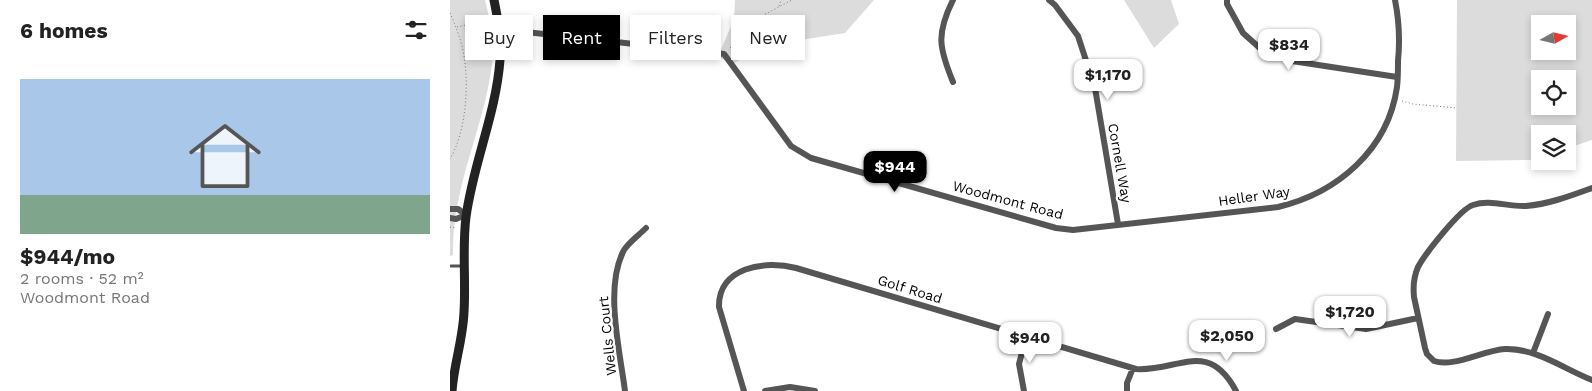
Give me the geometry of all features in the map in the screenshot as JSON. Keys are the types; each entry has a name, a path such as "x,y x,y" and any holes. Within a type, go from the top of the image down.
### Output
{"street":[{"path":"494,0 497,15"},
{"path":"952,0 944,18 941,33 942,51 953,82"},
{"name":"Cornell Way","path":"1049,0 1078,36 1095,88 1118,224"},
{"path":"1227,0 1227,4 1242,33 1262,50 1292,61 1397,78"},
{"name":"Heller Way","path":"1118,224 1293,204 1321,192 1346,175 1367,154 1383,128 1394,99 1400,42 1395,0"},
{"path":"533,33 724,54"},
{"name":"Woodmont Road","path":"724,54 791,146 812,158 1056,228 1073,230 1118,224"},
{"path":"452,391 452,373 464,312 466,215 471,188 491,114 500,60"},
{"path":"1592,188 1544,203 1524,206 1480,203 1469,206 1457,215 1419,266 1416,272 1414,297 1427,354 1438,362 1448,362 1505,349 1533,353 1592,380"},
{"path":"450,209 458,209 466,215"},
{"path":"450,218 456,219 466,215"},
{"name":"Wells Court","path":"625,391 614,305 615,279 625,248 646,228"},
{"name":"Golf Road","path":"744,391 719,302 723,288 732,277 746,269 763,265 796,268 1133,368 1145,370 1186,361 1199,361 1213,365 1222,372 1236,391"},
{"path":"1533,353 1548,314"},
{"path":"1276,328 1296,319 1366,329 1418,318"},
{"path":"1024,391 1019,364 1026,336"},
{"path":"1127,391 1127,383 1133,368"},
{"path":"765,391 790,387 815,391"}],"lane":[{"path":"451,266 465,266"}],"path":[{"path":"779,7 781,0"},
{"path":"724,54 760,18 792,0"},
{"path":"450,13 462,46 466,82 464,110 457,146 450,159"},
{"path":"456,27 465,25"},
{"path":"1394,99 1413,104 1456,108"},
{"path":"450,227 458,228"}],"shaded area":[{"path":"450,0 485,0 488,15 465,15 465,60 492,60 481,117 462,185 455,222 453,255 450,256"},
{"path":"735,0 874,0 845,33 805,39 805,15 734,15"},
{"path":"1124,0 1171,0 1179,24 1154,48"},
{"path":"1457,0 1592,0 1592,140 1576,145 1576,125 1531,125 1531,160 1456,161"},
{"path":"731,26 731,60 739,60 733,64 721,58 721,50"}]}
